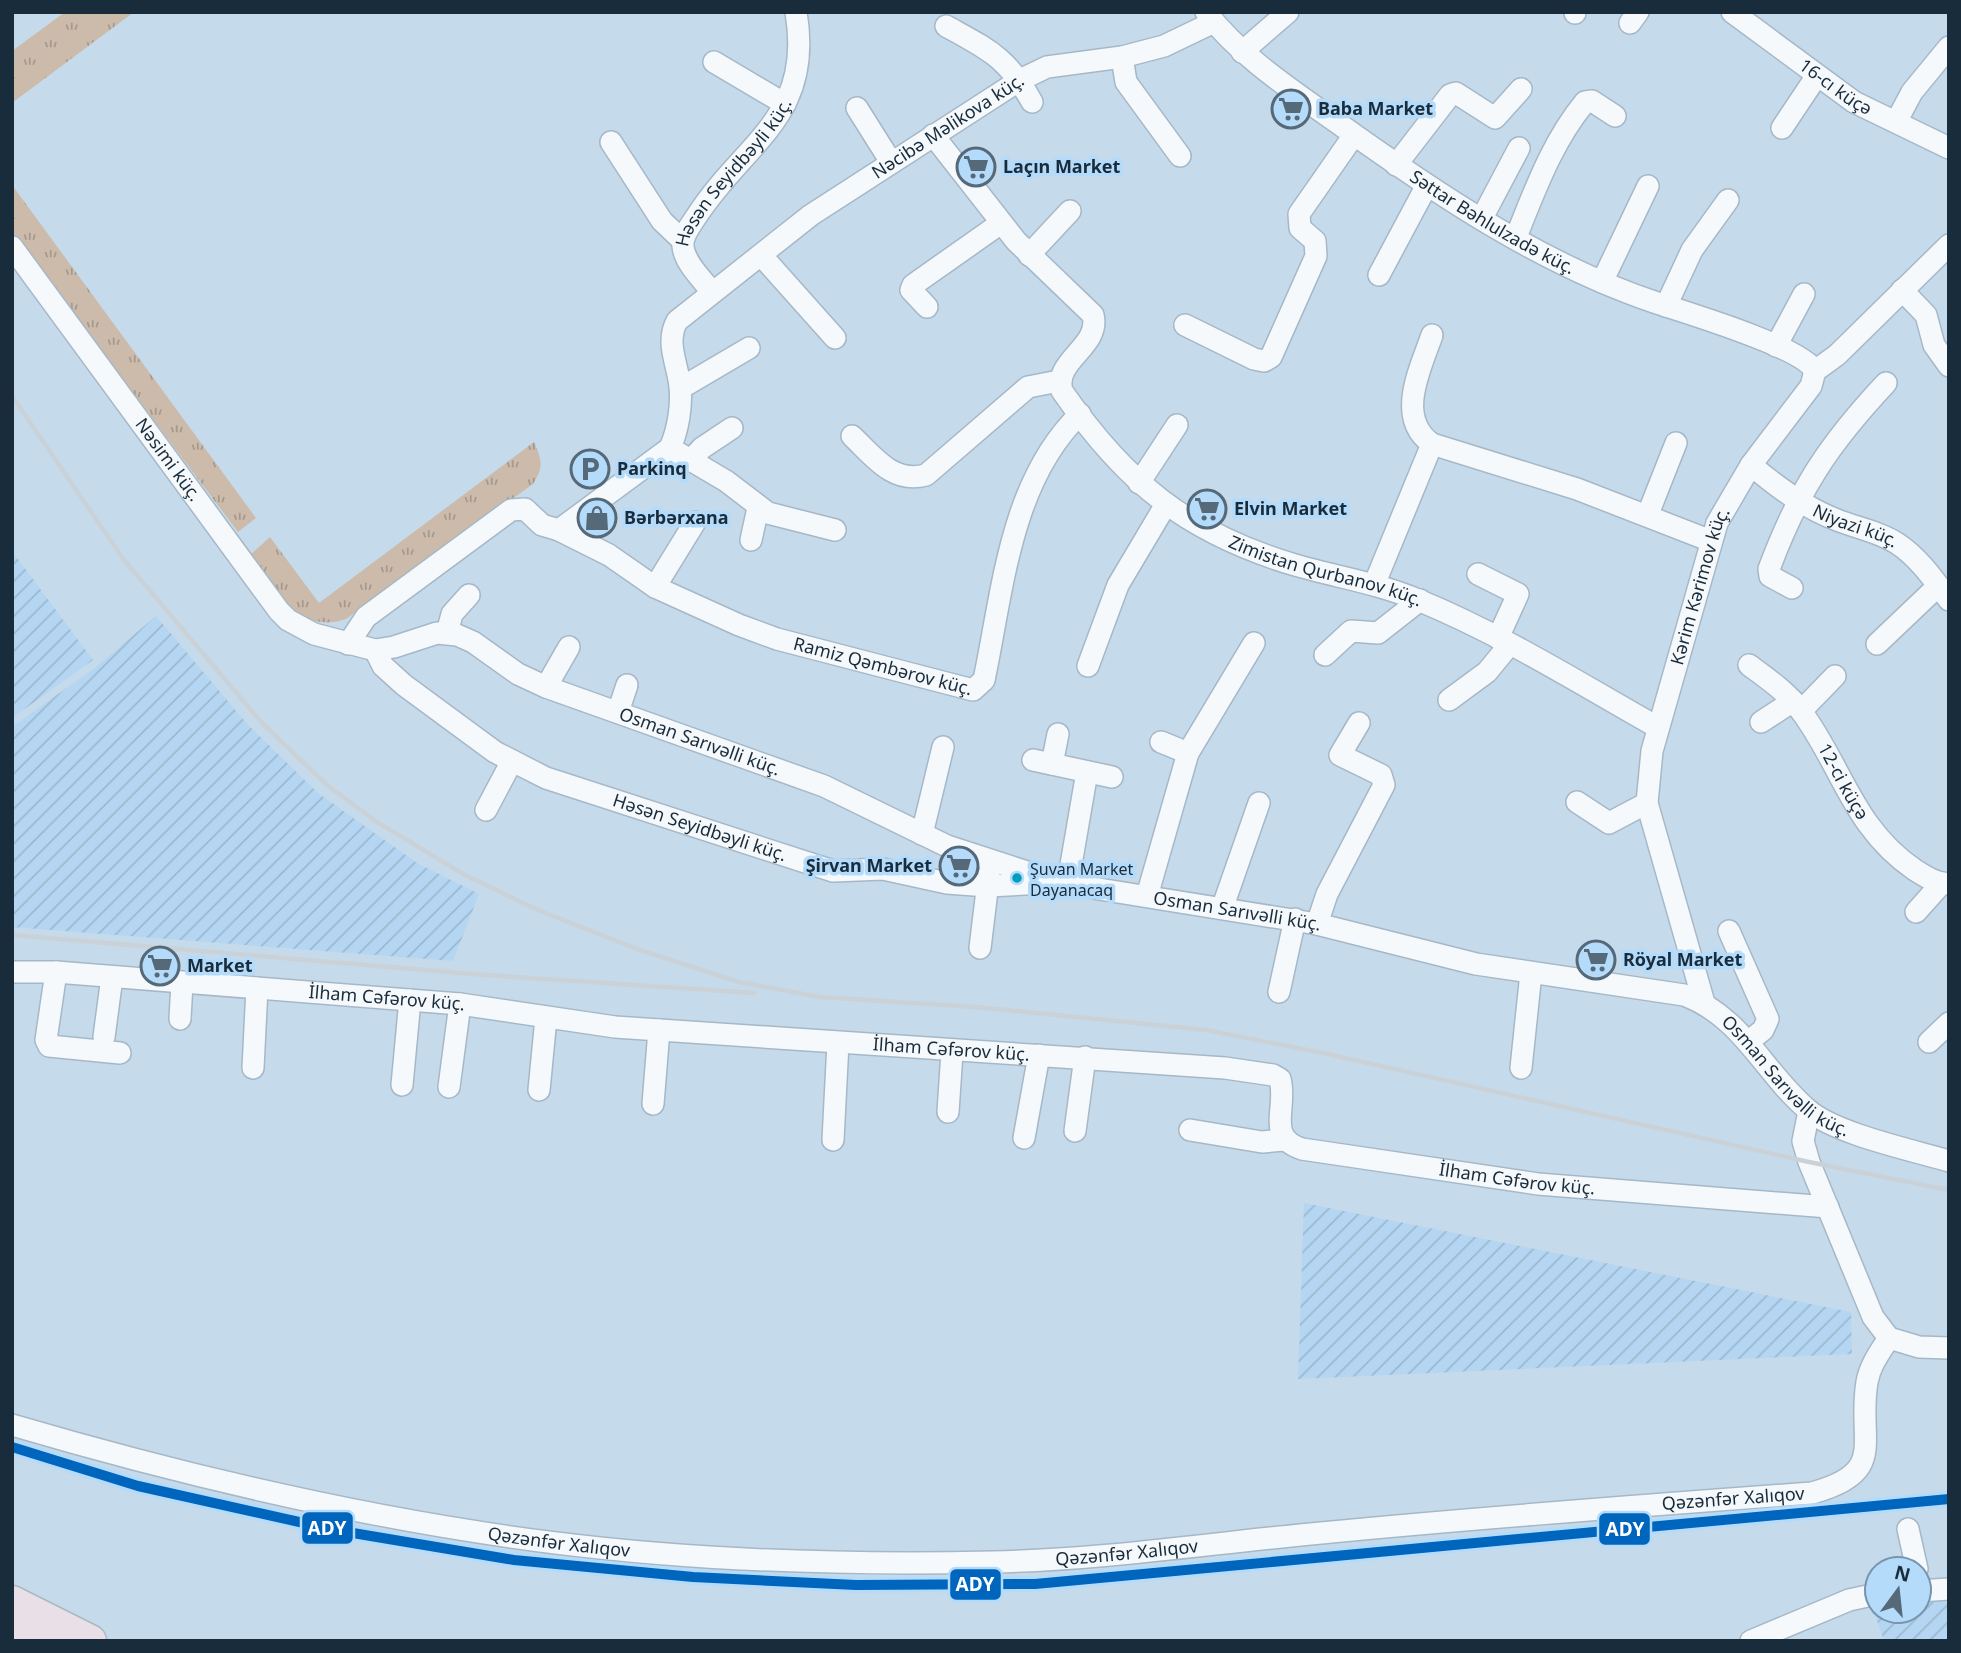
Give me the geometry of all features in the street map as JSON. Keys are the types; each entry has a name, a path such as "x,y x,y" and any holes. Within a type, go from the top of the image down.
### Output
{"highway":[{"path":"12,1602 90,1641"},
{"path":"12,1628 39,1641"}],"street":[{"name":"Həsən Seyidbəyli küç.","path":"711,292 686,257 683,241 700,210 761,142 785,104 799,59 796,12"},
{"path":"1242,52 1287,12"},
{"name":"16-cı küçə","path":"1732,12 1816,77 1872,113 1949,148"},
{"name":"Səttar Bəhlulzadə küç.","path":"1210,17 1242,52 1354,135 1396,165 1482,218 1602,282 1776,346 1803,358 1815,371"},
{"name":"Nəcibə Məlikova küç.","path":"711,292 811,215 1020,80 1055,65 1122,57 1164,46 1210,17"},
{"path":"946,26 999,56 1020,80 1032,102"},
{"path":"1896,122 1912,92 1949,47"},
{"path":"1122,57 1126,82 1180,156"},
{"path":"714,62 785,104"},
{"path":"1782,128 1816,77"},
{"path":"1396,165 1450,95 1456,93 1464,96 1495,118 1521,89"},
{"path":"1516,237 1552,152 1578,111 1586,102 1592,102 1615,116"},
{"path":"857,108 891,162"},
{"path":"852,436 890,472 914,478 926,475 1028,387 1059,381 1062,372 1092,335 1095,323 1086,306 1029,255 933,135"},
{"path":"1185,325 1254,359 1264,361 1271,357 1316,256 1315,242 1300,228 1298,214 1354,135"},
{"path":"611,142 662,221 683,241"},
{"path":"1482,218 1519,148"},
{"path":"1379,275 1427,185"},
{"path":"1602,282 1648,186"},
{"path":"1666,306 1692,250 1728,200"},
{"path":"1029,255 1070,211"},
{"path":"927,307 911,290 914,285 1001,223"},
{"name":"Kərim Kərimov küç.","path":"1704,1003 1647,803 1649,765 1657,727 1711,541 1724,509 1751,465 1811,386 1815,371 1837,355 1949,245"},
{"name":"Nəsimi küç.","path":"12,247 279,611 300,628 348,644"},
{"path":"761,255 835,338"},
{"path":"1902,290 1926,315 1934,345 1949,366"},
{"path":"469,596 452,614 447,633 375,650 348,644 366,617 510,510 525,509 542,525 559,530 670,448 677,429 681,388 671,341 673,328 684,313 711,292"},
{"path":"1776,346 1804,294"},
{"path":"1432,335 1415,384 1412,409 1418,431 1432,444 1648,514 1711,541"},
{"path":"681,388 749,348"},
{"name":"Zimistan Qurbanov küç.","path":"1059,381 1062,391 1080,414 1139,483 1165,506 1264,556 1420,600 1504,641 1657,727"},
{"path":"1792,588 1775,582 1769,569 1797,499 1846,428 1886,383"},
{"name":"Ramiz Qəmbərov küç.","path":"559,530 609,555 655,587 694,607 777,639 973,690 984,680 1022,509 1055,443 1080,414"},
{"path":"1139,483 1177,425"},
{"path":"690,461 702,448 732,428"},
{"path":"1648,514 1676,443"},
{"path":"1374,585 1432,444"},
{"path":"670,448 732,485 758,508 794,522 835,530"},
{"name":"Niyazi küç.","path":"1751,465 1797,499 1836,520 1891,540 1914,558 1944,593"},
{"path":"1088,666 1118,585 1165,506"},
{"path":"751,540 758,508"},
{"path":"655,587 695,522"},
{"path":"1449,699 1487,672 1504,641 1518,594 1478,575"},
{"path":"1877,644 1944,593"},
{"path":"1325,655 1351,631 1378,633 1420,600"},
{"name":"Osman Sarıvəlli küç.","path":"447,633 473,642 518,674 546,687 824,786 922,834 990,861 1068,882 1296,919 1444,956 1531,973 1640,986 1704,1003 1749,1041 1809,1111 1834,1125 1949,1161"},
{"path":"1147,896 1188,753 1254,643"},
{"path":"546,687 569,647"},
{"name":"Həsən Seyidbəyli küç.","path":"375,650 383,666 404,685 512,761 546,778 692,823 817,868 846,872 883,869 926,879 988,886 1068,882"},
{"name":"12-ci küçə","path":"1749,665 1797,706 1842,786 1880,841 1897,858 1945,884"},
{"path":"1761,722 1797,706 1835,676"},
{"path":"618,712 627,685"},
{"path":"1317,924 1327,894 1384,785 1381,775 1340,755 1359,723"},
{"path":"1058,734 1043,762 1112,777"},
{"path":"1161,742 1188,753"},
{"path":"922,834 943,747"},
{"path":"486,810 512,761"},
{"path":"1068,882 1087,772"},
{"path":"1577,802 1609,823 1647,803"},
{"path":"1223,906 1259,803"},
{"path":"980,948 990,861"},
{"path":"1916,912 1945,884"},
{"path":"1279,992 1296,919"},
{"path":"1729,931 1768,1018 1763,1030 1749,1041"},
{"name":"İlham Cəfərov küç.","path":"12,972 55,972 460,1004 546,1018 659,1030 952,1052 1085,1057 1273,1075 1280,1079 1283,1088 1281,1127 1284,1140 1302,1149 1538,1184 1828,1207"},
{"path":"55,972 46,1040 49,1045 120,1053"},
{"path":"1521,1068 1531,973"},
{"path":"104,1037 112,977"},
{"path":"180,1019 182,983"},
{"path":"253,1068 257,988"},
{"path":"401,1085 410,1000"},
{"path":"449,1087 460,1004"},
{"path":"539,1090 546,1018"},
{"path":"1929,1042 1949,1023"},
{"path":"653,1104 659,1030"},
{"path":"833,1140 838,1043"},
{"path":"948,1112 952,1052"},
{"path":"1024,1138 1039,1055"},
{"path":"1075,1131 1085,1057"},
{"path":"1809,1111 1803,1140 1873,1317 1889,1338 1919,1347 1949,1348"},
{"path":"1190,1130 1262,1142 1284,1140"},
{"name":"Qəzənfər Xalıqov","path":"12,1425 176,1471 400,1517 554,1543 749,1558 1020,1561 1490,1516 1812,1493 1850,1480 1861,1465 1867,1382 1873,1363 1889,1338"},
{"path":"1908,1529 1914,1555"},
{"path":"1751,1641 1849,1600 1863,1597"}],"shaded area":[{"path":"12,551 93,660 12,718"},
{"path":"156,616 248,725 318,793 417,863 479,894 453,961 12,927 12,727 96,667"},
{"path":"1304,1203 1851,1312 1852,1354 1298,1379"},
{"path":"1949,1598 1949,1641 1884,1641 1879,1625 1933,1625 1933,1600"}],"green space":[{"path":"65,12 134,12 12,103 12,51"},
{"path":"12,185 256,518 238,532 12,232"},
{"path":"534,442 541,463 533,484 346,619 314,621 301,615 278,594 250,555 270,537 319,603"}],"railway":[{"path":"12,396 124,560 262,723 327,785 377,822 465,875 540,911 640,950 739,982 820,997 976,1007 1206,1030 1323,1053 1809,1162 1949,1190"},
{"path":"12,935 472,974 754,993"}],"transit line":[{"name":"ADY","path":"12,1447 138,1486 335,1530 514,1560 693,1577 856,1585 1035,1584 1949,1499"}],"place":[{"name":"Baba Market","path":"1291,109"},
{"name":"Laçın Market","path":"976,167"},
{"name":"Parkinq","path":"590,469"},
{"name":"Elvin Market","path":"1207,509"},
{"name":"Bərbərxana","path":"597,518"},
{"name":"Şirvan Market","path":"959,866"},
{"name":"Şuvan Market Dayanacaq","path":"1017,878"},
{"name":"Röyal Market","path":"1596,960"},
{"name":"Market","path":"160,966"}]}
